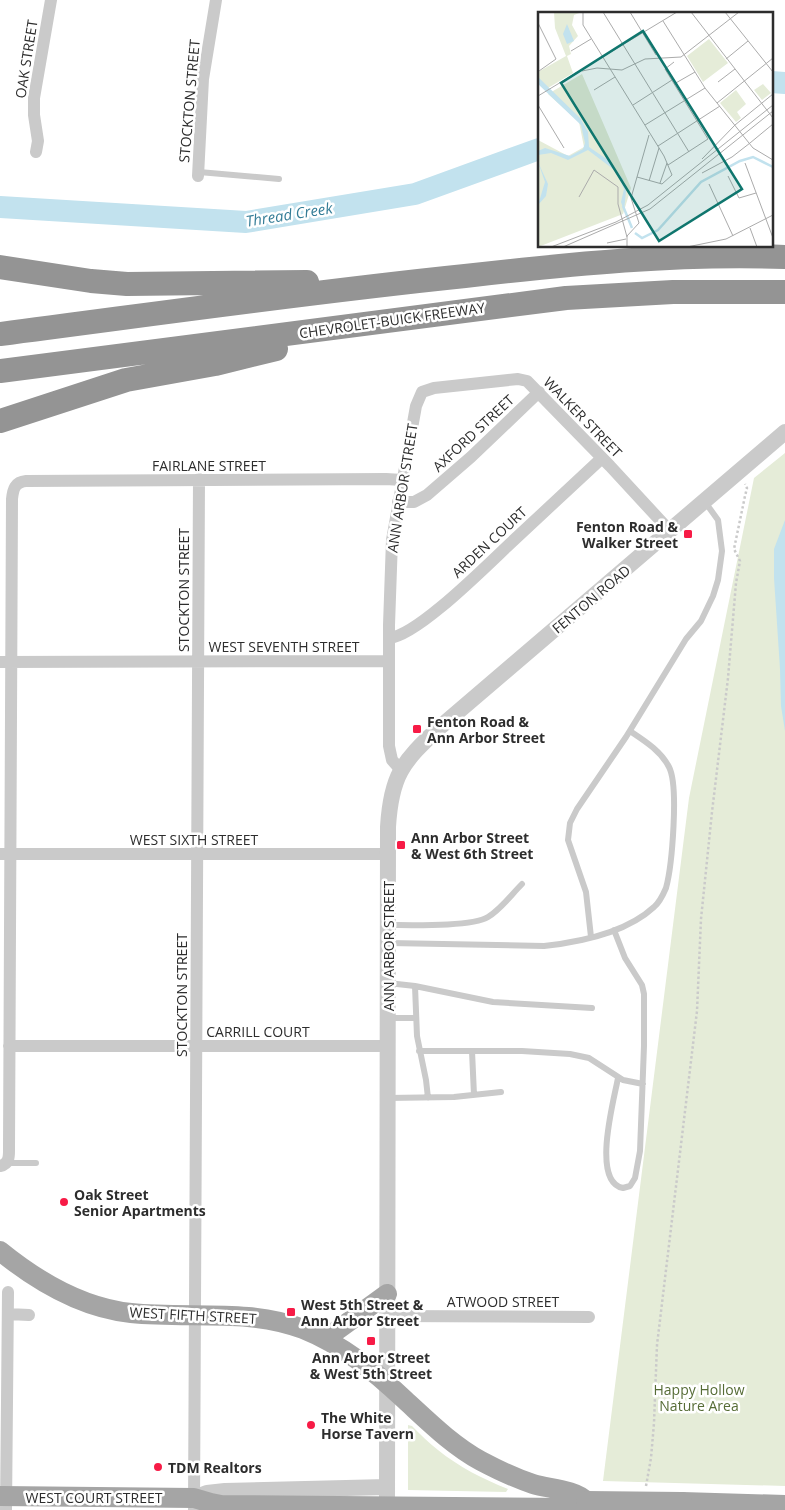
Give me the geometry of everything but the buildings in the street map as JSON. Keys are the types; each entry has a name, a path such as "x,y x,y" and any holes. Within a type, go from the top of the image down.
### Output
{"highway":[{"path":"0,334 419,280 594,262 714,255 785,257"},
{"path":"0,267 91,281 126,284 419,280"},
{"name":"CHEVROLET-BUICK FREEWAY","path":"0,370 566,298 654,292 785,292"},
{"path":"0,421 126,380 215,364 391,321"}],"main road":[{"name":"WEST FIFTH STREET","path":"0,1251 23,1269 47,1284 102,1307 131,1313 260,1318 297,1327 325,1339 354,1357 387,1383 450,1441 480,1461 534,1484 576,1494 586,1501"},
{"path":"325,1339 388,1294"},
{"name":"WEST COURT STREET","path":"4,1501 221,1505 387,1501 568,1508 576,1507 586,1501 785,1505"}],"street":[{"name":"OAK STREET","path":"36,152 38,142 34,115 34,98 51,0"},
{"name":"STOCKTON STREET","path":"199,174 204,79 216,0"},
{"name":"WALKER STREET","path":"422,392 434,388 518,379 527,381 670,531"},
{"name":"ANN ARBOR STREET","path":"387,1501 388,854 390,799 400,769 392,760 389,751 391,550 416,406 422,392"},
{"name":"AXFORD STREET","path":"398,502 414,502 427,495 471,457 539,392"},
{"name":"FENTON ROAD","path":"400,769 413,752 439,728 785,432"},
{"name":"ARDEN COURT","path":"389,638 411,628 450,599 602,458"},
{"name":"FAIRLANE STREET","path":"5,662 12,499 16,485 20,482 386,478 402,480"},
{"name":"STOCKTON STREET","path":"194,1504 199,479"},
{"name":"WEST SEVENTH STREET","path":"5,662 389,661"},
{"path":"3,1164 9,1142 9,1046 5,1011 5,662"},
{"name":"WEST SIXTH STREET","path":"5,854 388,854"},
{"name":"CARRILL COURT","path":"9,1046 388,1046"},
{"path":"4,1501 8,1292"},
{"path":"8,1314 29,1315"},
{"name":"ATWOOD STREET","path":"388,1316 589,1317"}],"lane":[{"path":"199,174 280,179"},
{"path":"591,937 586,892 570,847 568,829 577,808 599,779 630,731 686,639 701,621 716,588 721,559 719,525 716,516 704,501"},
{"path":"388,943 544,946 570,943 614,930 654,907 664,894 668,878 673,824 674,784 670,768 654,748 630,731"},
{"path":"388,925 461,923 480,920 493,914 522,884"},
{"path":"614,930 625,958 642,985 644,1009 638,1165 634,1178 627,1188 620,1188 614,1185 609,1176 606,1155 618,1078"},
{"path":"388,984 415,986 486,1001 592,1008"},
{"path":"415,986 419,1051 428,1098"},
{"path":"388,1018 416,1018"},
{"path":"419,1051 522,1051 582,1056 596,1062 618,1078 642,1084"},
{"path":"472,1051 474,1095"},
{"path":"388,1098 428,1098 501,1092"},
{"path":"3,1164 36,1163"}],"path":[{"path":"644,1491 651,1458 657,1345 696,1011 701,919 728,678 735,591 740,561 734,549 746,488 739,472"}],"green space":[{"name":"Happy Hollow Nature Area","path":"785,453 785,1486 603,1481 689,798 754,478"},
{"path":"408,1425 412,1426 454,1462 480,1477 508,1489 506,1492 408,1490"}],"water":[{"path":"785,520 785,731 781,706 774,549"}],"waterway":[{"name":"Thread Creek","path":"772,82 785,83"},
{"name":"Thread Creek","path":"0,207 246,222 415,194 538,149"}],"place":[{"name":"Fenton Road & Walker Street","path":"688,534"},
{"name":"Fenton Road & Ann Arbor Street","path":"417,729"},
{"name":"Ann Arbor Street & West 6th Street","path":"401,845"},
{"name":"Oak Street Senior Apartments","path":"64,1202"},
{"name":"West 5th Street & Ann Arbor Street","path":"291,1312"},
{"name":"Ann Arbor Street & West 5th Street","path":"371,1341"},
{"name":"The White Horse Tavern","path":"311,1425"},
{"name":"TDM Realtors","path":"158,1467"}]}
